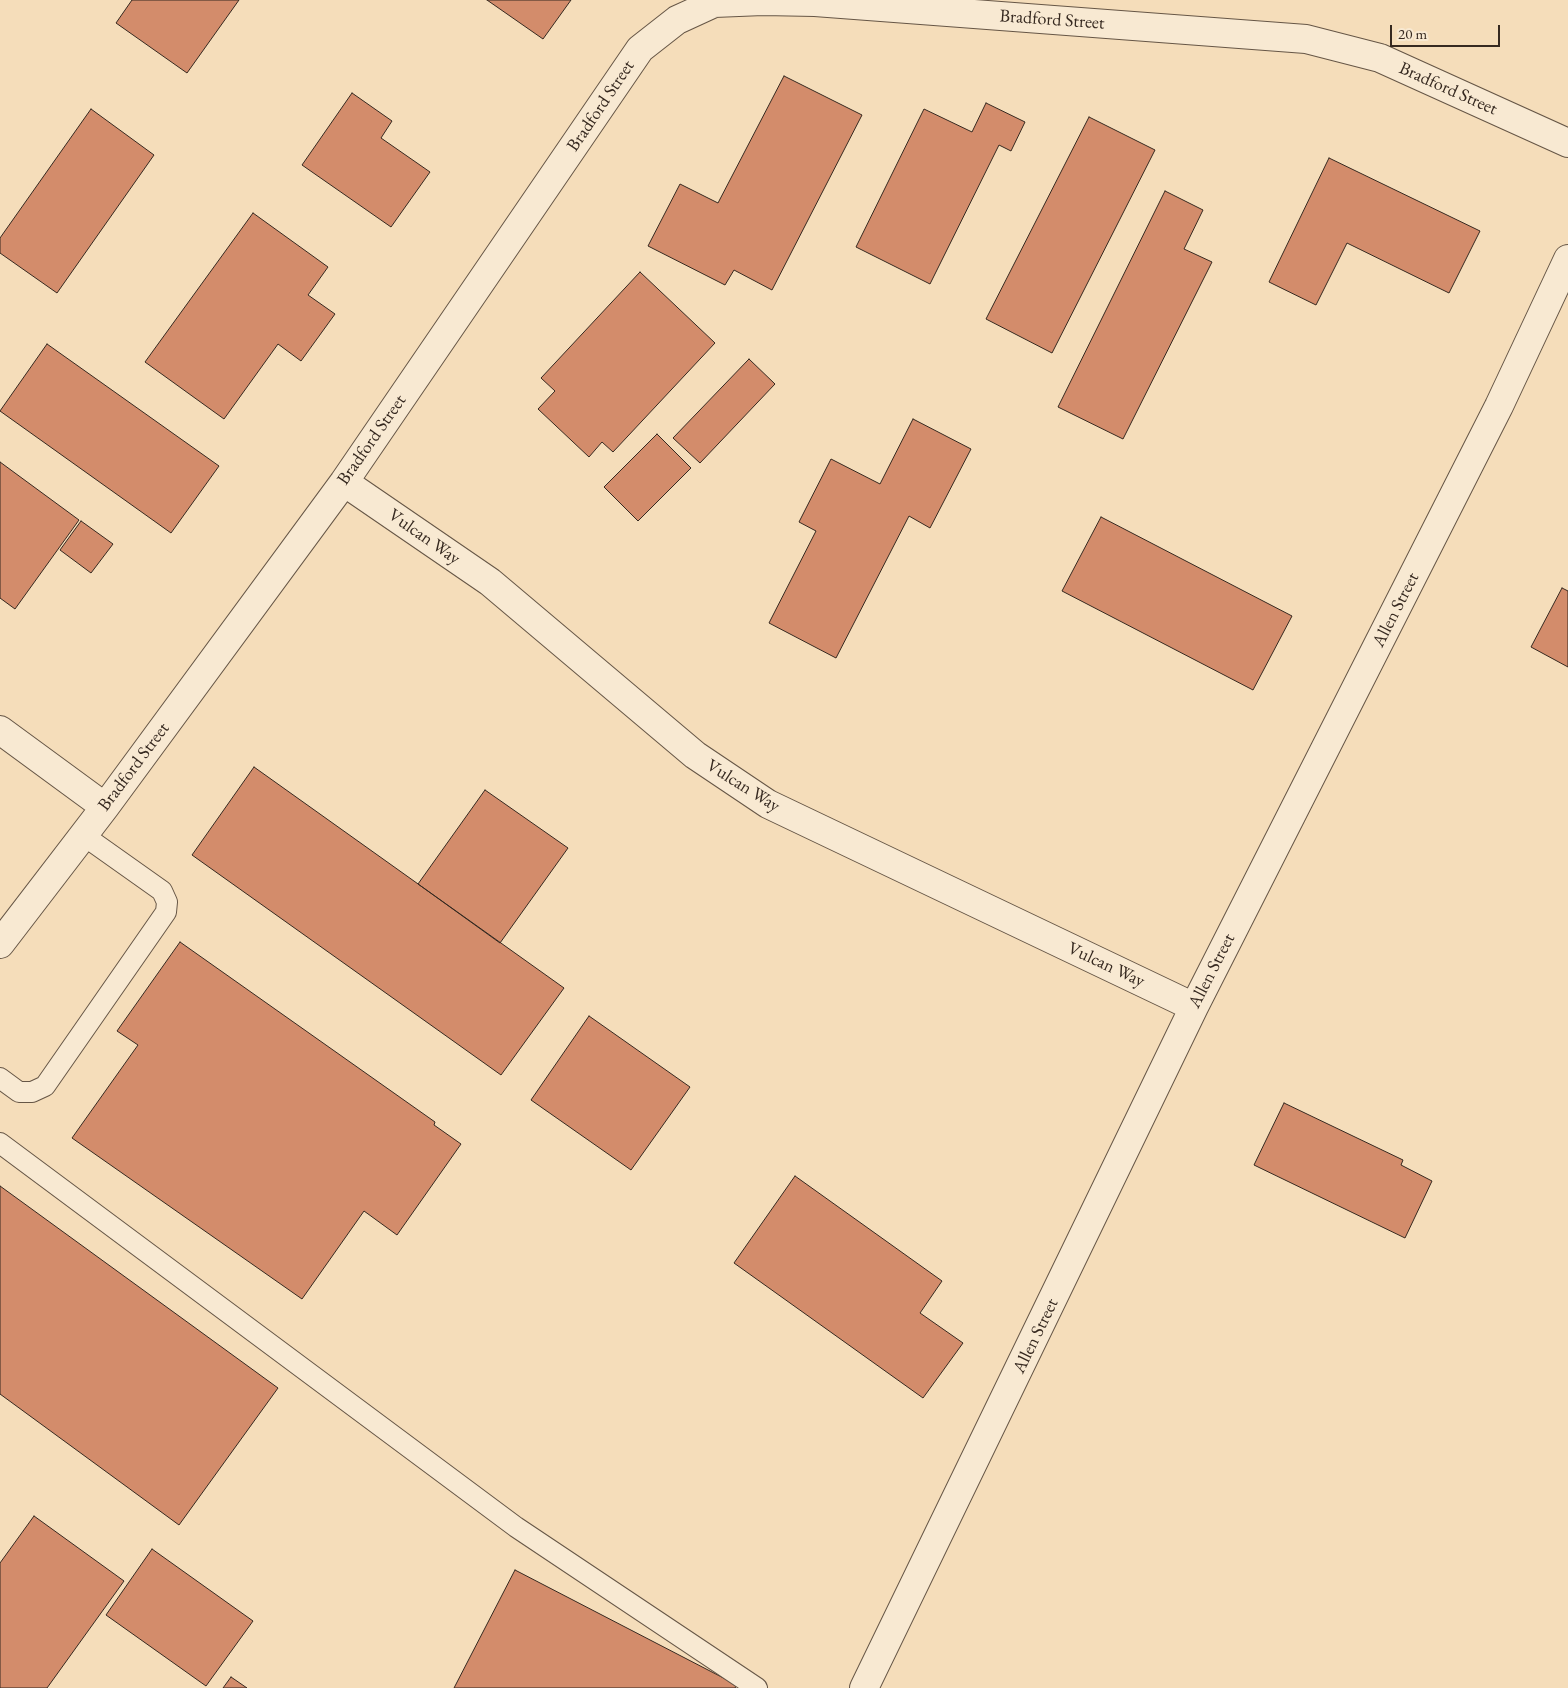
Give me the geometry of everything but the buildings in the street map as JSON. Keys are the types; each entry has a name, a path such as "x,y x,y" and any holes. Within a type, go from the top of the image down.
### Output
{"street":[{"name":"Bradford Street","path":"0,944 105,807 344,482 640,50 677,20 714,3 763,1 815,2 1306,39 1380,58 1568,143"},
{"name":"Allen Street","path":"864,1688 1194,1007 1499,406 1568,259"},
{"name":"Vulcan Way","path":"344,482 490,582 695,755 768,804 1194,1007"},
{"path":"0,730 105,807"}],"lane":[{"path":"0,1078 19,1092 32,1092 45,1086 166,912 167,902 162,891 83,834"},
{"path":"0,1143 516,1527 757,1688"}]}
